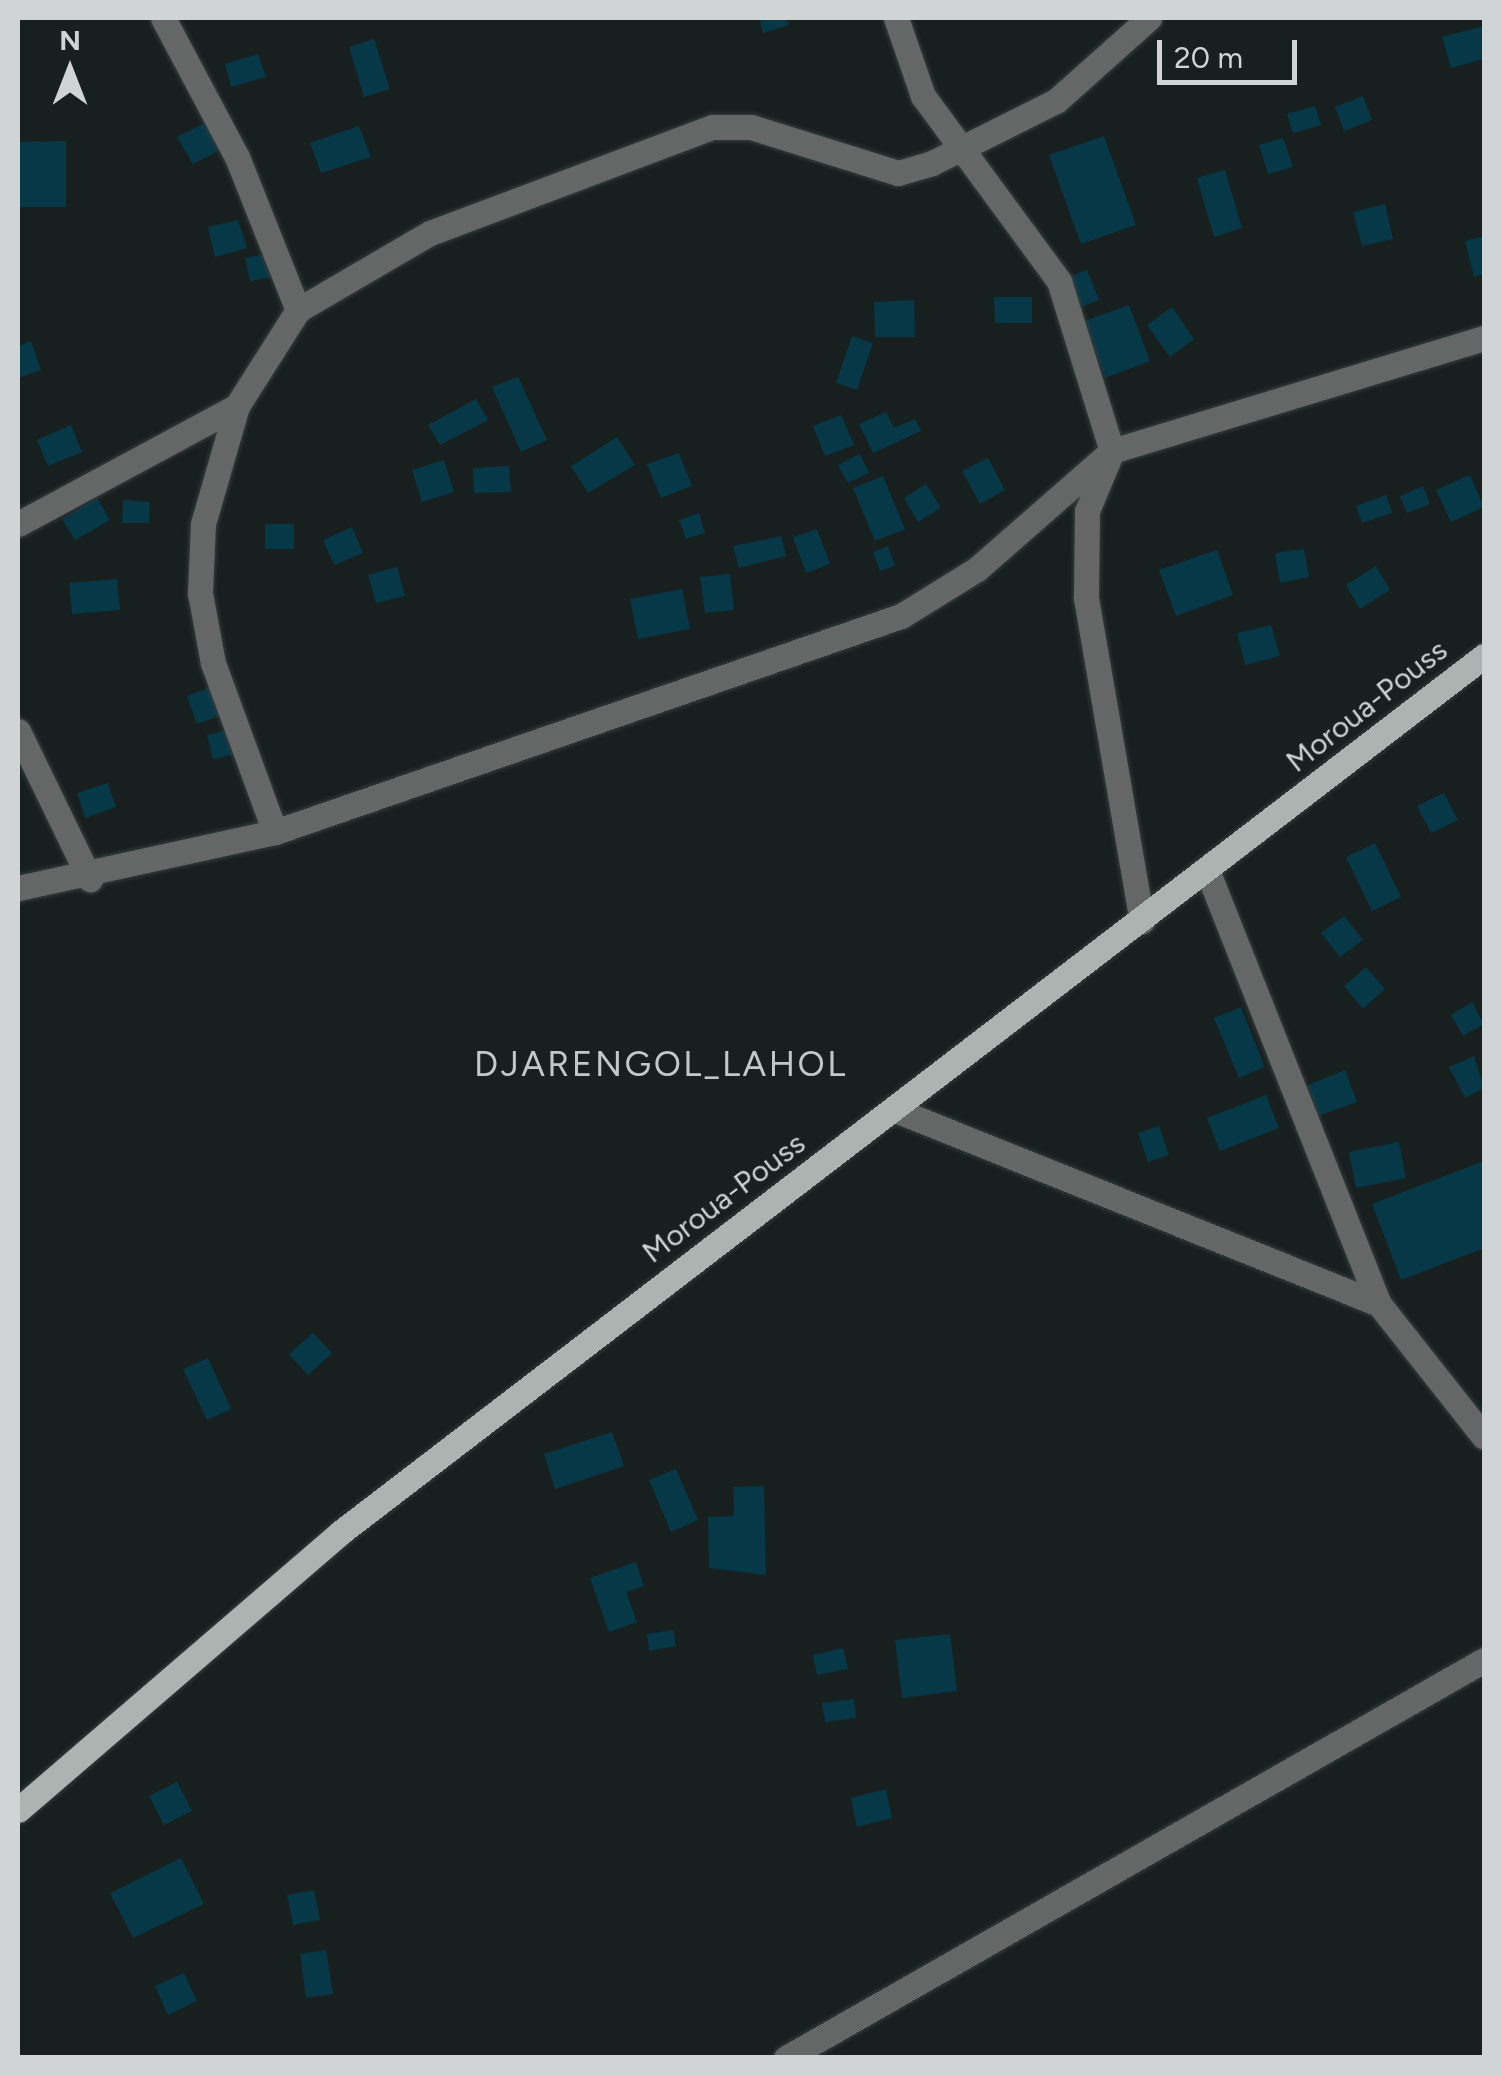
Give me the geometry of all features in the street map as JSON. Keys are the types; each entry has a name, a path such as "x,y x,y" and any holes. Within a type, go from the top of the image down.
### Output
{"main road":[{"name":"Moroua-Pouss","path":"18,1810 341,1532 1484,656"}],"street":[{"path":"164,18 238,156 298,310"},
{"path":"896,18 923,96 960,152 1059,281 1112,451 1087,511 1086,598 1142,921"},
{"path":"275,832 213,662 200,593 203,524 238,406 298,310 430,234 673,134 751,127 898,173 960,152 1056,101 1148,18"},
{"path":"18,888 90,879 275,832 901,616 977,569 1112,451 1484,338"},
{"path":"18,524 238,406"},
{"path":"18,731 90,879"},
{"path":"1206,870 1379,1304 1484,1437"},
{"path":"893,1110 1379,1304"},
{"path":"786,2058 1484,1660"}],"building":[{"path":"759,18 786,18 789,25 763,33"},
{"path":"1484,26 1484,59 1451,68 1442,37"},
{"path":"374,39 390,89 364,97 349,47"},
{"path":"258,54 266,77 231,87 225,64"},
{"path":"1363,96 1372,120 1344,131 1335,107"},
{"path":"1315,106 1321,125 1293,133 1287,114"},
{"path":"205,123 220,150 193,164 177,137"},
{"path":"359,126 371,157 321,173 310,143"},
{"path":"1104,136 1136,225 1081,244 1049,155"},
{"path":"1283,138 1293,167 1268,174 1259,145"},
{"path":"66,141 66,207 18,207 18,142"},
{"path":"1225,170 1242,228 1214,237 1197,178"},
{"path":"1385,204 1393,239 1362,246 1353,212"},
{"path":"238,220 247,248 215,257 208,227"},
{"path":"1484,236 1484,274 1474,277 1465,241"},
{"path":"269,253 273,277 250,281 245,258"},
{"path":"1087,270 1099,300 1081,307 1069,277"},
{"path":"994,297 1032,297 1032,323 995,323"},
{"path":"914,300 915,337 875,337 874,302"},
{"path":"1129,305 1150,361 1105,378 1084,321"},
{"path":"1172,307 1194,339 1170,357 1147,325"},
{"path":"852,336 873,343 857,390 836,383"},
{"path":"31,341 41,370 18,378 18,346"},
{"path":"518,377 547,440 521,452 492,387"},
{"path":"476,399 488,420 440,445 428,425"},
{"path":"886,412 894,428 915,419 921,431 873,453 859,424"},
{"path":"841,415 854,445 825,456 813,426"},
{"path":"71,425 82,452 48,466 37,440"},
{"path":"617,437 635,465 588,493 571,466"},
{"path":"679,453 692,486 661,498 647,464"},
{"path":"860,454 869,473 848,483 838,465"},
{"path":"988,458 1005,490 980,504 962,471"},
{"path":"444,460 454,492 422,502 412,470"},
{"path":"509,466 511,492 474,493 473,468"},
{"path":"1470,475 1484,507 1451,522 1436,490"},
{"path":"883,476 905,529 875,541 853,488"},
{"path":"926,484 941,508 918,522 904,498"},
{"path":"1423,486 1430,504 1407,513 1400,496"},
{"path":"1386,495 1392,513 1362,523 1356,506"},
{"path":"97,498 110,520 75,540 62,519"},
{"path":"123,500 150,502 149,523 122,523"},
{"path":"699,513 705,533 686,539 679,520"},
{"path":"265,524 294,524 294,549 265,549"},
{"path":"352,527 363,553 334,565 323,540"},
{"path":"817,529 830,564 806,573 793,537"},
{"path":"781,536 786,556 739,568 733,546"},
{"path":"888,546 895,566 880,571 873,552"},
{"path":"1304,549 1309,577 1280,583 1275,553"},
{"path":"1217,550 1233,595 1176,616 1159,570"},
{"path":"1376,566 1390,590 1360,609 1346,585"},
{"path":"397,567 405,596 376,603 368,575"},
{"path":"730,574 734,610 705,613 700,577"},
{"path":"117,579 120,610 72,614 69,583"},
{"path":"682,589 690,629 638,639 630,599"},
{"path":"1271,625 1280,656 1245,665 1237,633"},
{"path":"210,687 220,716 197,724 187,696"},
{"path":"230,729 236,754 213,759 207,735"},
{"path":"108,783 116,807 85,818 77,793"},
{"path":"1444,793 1458,820 1431,833 1417,806"},
{"path":"1375,843 1401,897 1372,911 1346,857"},
{"path":"1344,916 1363,940 1340,957 1321,933"},
{"path":"1366,967 1385,989 1363,1009 1344,986"},
{"path":"1472,1002 1484,1024 1463,1036 1451,1015"},
{"path":"1241,1007 1265,1067 1239,1078 1214,1018"},
{"path":"1474,1056 1484,1088 1465,1098 1449,1067"},
{"path":"1345,1070 1357,1102 1318,1116 1306,1086"},
{"path":"1266,1095 1279,1128 1220,1151 1207,1118"},
{"path":"1159,1126 1169,1155 1148,1162 1138,1133"},
{"path":"1399,1142 1406,1178 1356,1188 1349,1152"},
{"path":"1484,1161 1484,1248 1401,1280 1372,1204"},
{"path":"313,1333 332,1353 308,1375 289,1354"},
{"path":"208,1358 231,1409 207,1420 183,1369"},
{"path":"612,1432 624,1466 555,1489 544,1454"},
{"path":"676,1469 698,1520 671,1532 649,1480"},
{"path":"764,1486 766,1575 709,1568 708,1517 734,1516 733,1487"},
{"path":"636,1562 644,1586 626,1592 637,1622 609,1632 590,1578"},
{"path":"673,1630 676,1646 649,1651 647,1634"},
{"path":"950,1634 957,1691 902,1698 895,1640"},
{"path":"843,1648 848,1669 817,1675 813,1655"},
{"path":"854,1699 856,1718 825,1722 822,1703"},
{"path":"177,1782 192,1811 164,1825 149,1796"},
{"path":"886,1789 892,1818 857,1827 851,1798"},
{"path":"181,1858 204,1904 133,1938 110,1893"},
{"path":"314,1890 320,1920 293,1925 287,1895"},
{"path":"326,1950 333,1994 306,1998 300,1954"},
{"path":"184,1973 197,2001 168,2015 155,1986"}],"district":[{"name":"DJARENGOL_LAHOL","path":"661,1064"}]}
